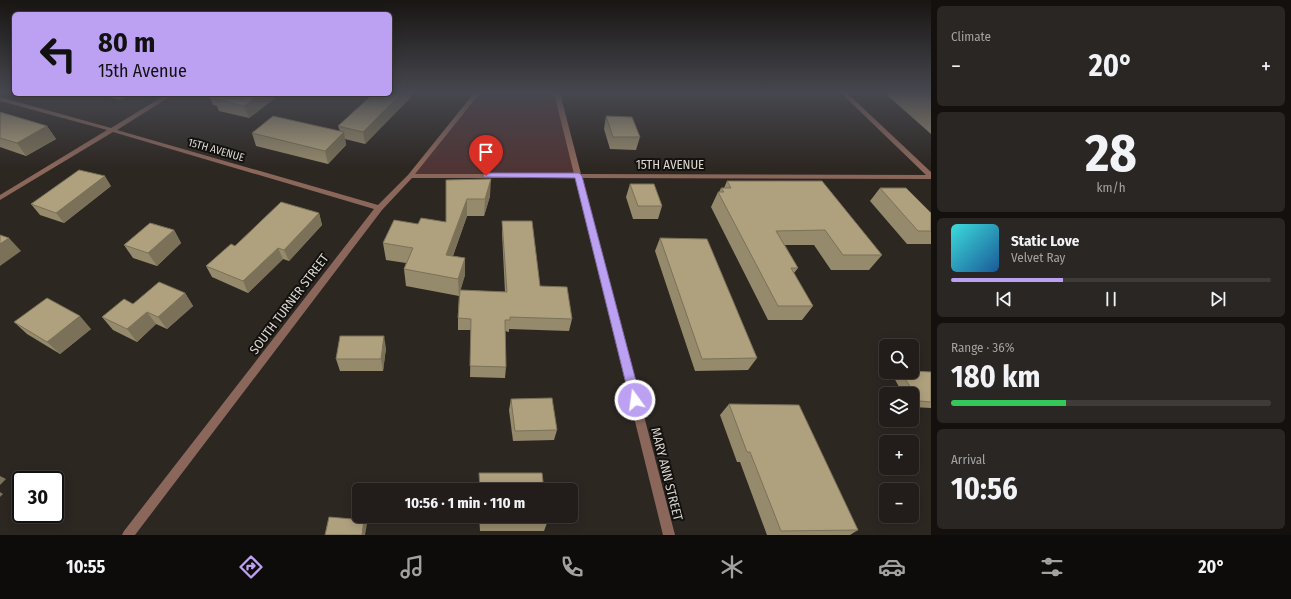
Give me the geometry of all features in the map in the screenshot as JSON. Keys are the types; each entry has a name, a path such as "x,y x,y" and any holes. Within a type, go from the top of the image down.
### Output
{"street":[{"name":"15TH AVENUE","path":"67,118 379,208"},
{"path":"0,198 132,118"},
{"name":"SOUTH TURNER STREET","path":"128,535 379,208 410,176 457,118"},
{"name":"MARY ANN STREET","path":"564,118 669,535"},
{"path":"870,118 931,177"},
{"name":"15TH AVENUE","path":"410,176 931,177"}],"shaded area":[{"path":"457,118 564,118 579,176 410,176"}],"building":[{"path":"0,118 20,118 47,126 17,143 0,138"},
{"path":"271,118 282,118 344,132 325,151 252,133"},
{"path":"347,118 377,118 363,132 338,126"},
{"path":"607,118 632,118 640,137 613,137"},
{"path":"79,170 105,176 56,213 31,204"},
{"path":"491,179 485,199 467,199 446,255 465,258 458,279 404,269 413,248 383,243 394,220 418,224 421,218 446,222 446,180"},
{"path":"727,181 822,181 882,255 843,255 825,230 776,231 798,268 791,268 813,306 778,306 718,192 724,192 721,188 731,188"},
{"path":"630,184 654,184 662,206 638,206"},
{"path":"880,188 906,188 931,213 931,231 918,231"},
{"path":"281,202 319,213 284,250 278,248 243,281 206,266 231,244 235,246"},
{"path":"502,221 532,221 540,286 567,287 572,319 510,317 510,320 505,320 506,367 470,366 471,319 458,318 460,290 507,292"},
{"path":"150,223 174,230 148,253 124,245"},
{"path":"0,235 9,238 0,244"},
{"path":"660,238 707,239 757,358 702,359"},
{"path":"159,282 185,293 158,317 147,312 127,329 102,317 124,299 133,304"},
{"path":"47,298 80,316 47,342 14,322"},
{"path":"340,336 384,336 381,359 336,359"},
{"path":"919,371 931,372 931,402 919,401 919,387 910,387 905,379 919,379"},
{"path":"552,398 557,430 515,431 511,399"},
{"path":"729,404 799,405 858,530 781,531 750,452 747,452"},
{"path":"479,473 542,473 543,483 480,483"},
{"path":"329,517 352,519 352,523 364,523 362,535 325,535"}],"route":[{"path":"486,176 579,176 635,400"}]}
